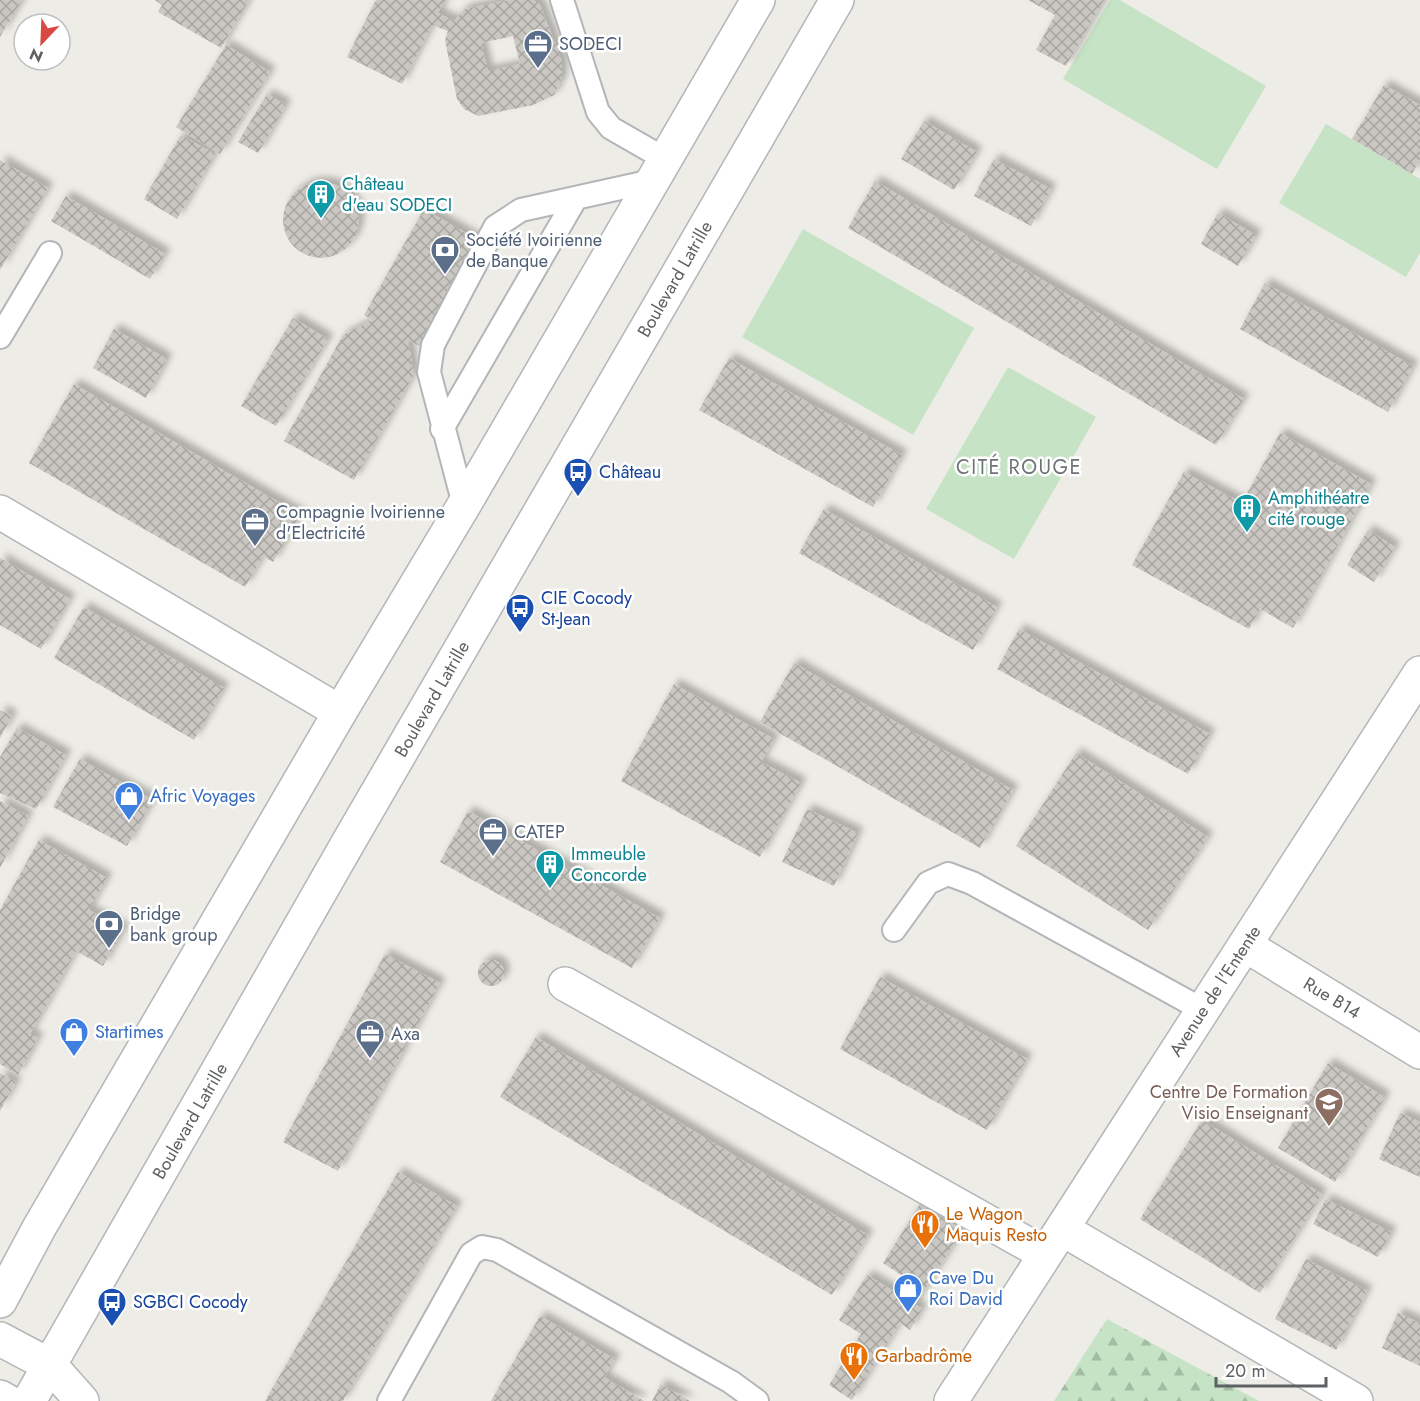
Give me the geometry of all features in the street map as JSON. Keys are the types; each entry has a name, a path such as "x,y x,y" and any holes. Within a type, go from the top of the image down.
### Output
{"main road":[{"path":"0,1301 39,1228 340,712 464,506 758,0"},
{"name":"Boulevard Latrille","path":"30,1401 348,843 837,0"},
{"path":"0,512 340,712"},
{"name":"Avenue de l'Entente","path":"951,1401 1420,673"},
{"name":"Rue B14","path":"1245,945 1420,1052"},
{"path":"565,984 1356,1401"},
{"path":"0,1339 51,1366 82,1401"},
{"path":"0,1397 7,1401"}],"lane":[{"path":"562,0 598,112 611,129 658,170"},
{"path":"464,506 442,429 429,372 433,345 495,227 521,210 576,198 658,170"},
{"path":"442,429 576,198"},
{"path":"0,337 50,253"},
{"path":"894,930 928,882 948,874 972,883 1203,1010"},
{"path":"388,1401 471,1254 482,1247 497,1250 731,1382 757,1401"}],"green space":[{"path":"1110,0 1120,0 1266,86 1217,169 1063,79"},
{"path":"1326,124 1420,179 1420,253 1406,277 1279,203"},
{"path":"803,229 974,328 913,435 742,337"},
{"path":"1008,367 1096,417 1014,559 926,509"},
{"path":"1107,1319 1259,1401 1054,1401"}],"building":[{"path":"0,0 22,0 15,12 12,12 12,17 0,37"},
{"path":"155,0 249,0 221,48 158,12 162,5"},
{"path":"376,0 445,0 438,13 454,21 465,9 509,0 533,0 540,5 562,62 562,79 554,95 533,105 478,116 464,109 457,99 445,40 448,31 432,25 402,84 347,57","holes":["513,36 520,64 488,71 481,43"]},
{"path":"1028,0 1104,0 1066,66 1036,50 1055,15"},
{"path":"226,45 270,72 220,154 176,127"},
{"path":"1384,85 1420,105 1420,159 1412,174 1352,139"},
{"path":"267,94 286,105 258,153 238,142"},
{"path":"924,121 977,152 954,190 901,159"},
{"path":"181,135 215,154 177,219 144,199"},
{"path":"994,159 1051,189 1031,226 974,196"},
{"path":"0,160 48,188 0,270"},
{"path":"875,181 1244,399 1216,445 848,228"},
{"name":"Château d'eau SODECI","path":"321,182 335,185 348,193 356,206 359,220 356,234 348,247 335,255 321,258 307,255 294,247 286,234 283,220 286,206 294,193 307,185"},
{"path":"66,196 165,254 150,279 51,221"},
{"path":"424,209 480,241 421,347 408,340 414,374 354,480 284,441 343,335 372,320 364,315"},
{"path":"1218,213 1256,235 1238,266 1201,244"},
{"path":"1265,283 1413,366 1388,412 1240,329"},
{"path":"293,318 328,339 276,426 241,406"},
{"path":"114,329 167,359 146,398 93,368"},
{"path":"729,358 902,455 873,507 699,410"},
{"path":"74,384 301,515 273,562 263,556 245,587 29,463"},
{"name":"Amphithéatre cité rouge","path":"1280,433 1371,484 1293,628 1260,609 1249,629 1132,565 1184,472 1242,503"},
{"path":"824,509 997,607 973,650 799,553"},
{"path":"1368,530 1395,547 1374,582 1347,565"},
{"path":"0,558 70,599 41,649 0,625"},
{"path":"84,607 224,688 194,740 54,658"},
{"path":"1019,629 1210,734 1188,774 997,669"},
{"path":"794,663 1013,790 980,848 760,722"},
{"path":"674,684 774,739 761,762 801,783 760,857 621,781"},
{"path":"0,710 12,716 0,738"},
{"path":"17,728 66,755 36,809 0,793 0,757"},
{"path":"1076,753 1208,837 1148,930 1016,846"},
{"path":"80,759 153,800 127,846 53,807"},
{"path":"0,801 28,816 0,868"},
{"path":"807,809 858,833 834,886 782,862"},
{"name":"Immeuble Concorde","path":"468,811 660,918 632,968 440,862"},
{"path":"39,840 107,878 89,910 124,929 103,966 76,951 30,1034 38,1038 18,1075 0,1064 0,910"},
{"path":"385,954 440,983 338,1171 283,1142"},
{"path":"491,960 500,964 504,973 500,982 491,986 482,982 478,973 482,964"},
{"path":"880,977 1027,1059 987,1130 840,1049"},
{"path":"536,1037 868,1235 832,1295 500,1097"},
{"path":"1328,1063 1385,1097 1335,1182 1278,1148"},
{"path":"0,1073 16,1082 0,1111"},
{"path":"1400,1113 1420,1122 1420,1177 1379,1159"},
{"path":"1202,1120 1322,1194 1260,1293 1140,1219"},
{"path":"398,1172 457,1206 343,1401 265,1401"},
{"path":"1326,1199 1391,1232 1378,1257 1313,1224"},
{"path":"920,1204 963,1230 915,1304 922,1309 910,1330 900,1323 852,1400 829,1385 861,1334 839,1320 867,1275 895,1292 904,1277 883,1263"},
{"path":"1306,1259 1367,1291 1336,1350 1275,1319"},
{"path":"1398,1313 1420,1323 1420,1366 1382,1348"},
{"path":"540,1316 615,1359 604,1377 644,1401 491,1401"},
{"path":"661,1384 690,1401 652,1401"}],"place":[{"name":"SODECI","path":"538,70"},
{"name":"Château d'eau SODECI","path":"321,220"},
{"name":"Société Ivoirienne de Banque","path":"445,276"},
{"name":"Château","path":"578,498"},
{"name":"Amphithéatre cité rouge","path":"1247,534"},
{"name":"Compagnie Ivoirienne d'Electricité","path":"255,548"},
{"name":"CIE Cocody St-Jean","path":"520,634"},
{"name":"Afric Voyages","path":"129,822"},
{"name":"CATEP","path":"493,858"},
{"name":"Immeuble Concorde","path":"550,890"},
{"name":"Bridge bank group","path":"109,950"},
{"name":"Startimes","path":"74,1058"},
{"name":"Axa","path":"370,1060"},
{"name":"Centre De Formation Visio Enseignant","path":"1329,1128"},
{"name":"Le Wagon Maquis Resto","path":"925,1250"},
{"name":"Cave Du Roi David","path":"908,1314"},
{"name":"SGBCI Cocody","path":"112,1328"},
{"name":"Garbadrôme","path":"854,1382"}],"district":[{"name":"CITÉ ROUGE","path":"1019,467"}]}
